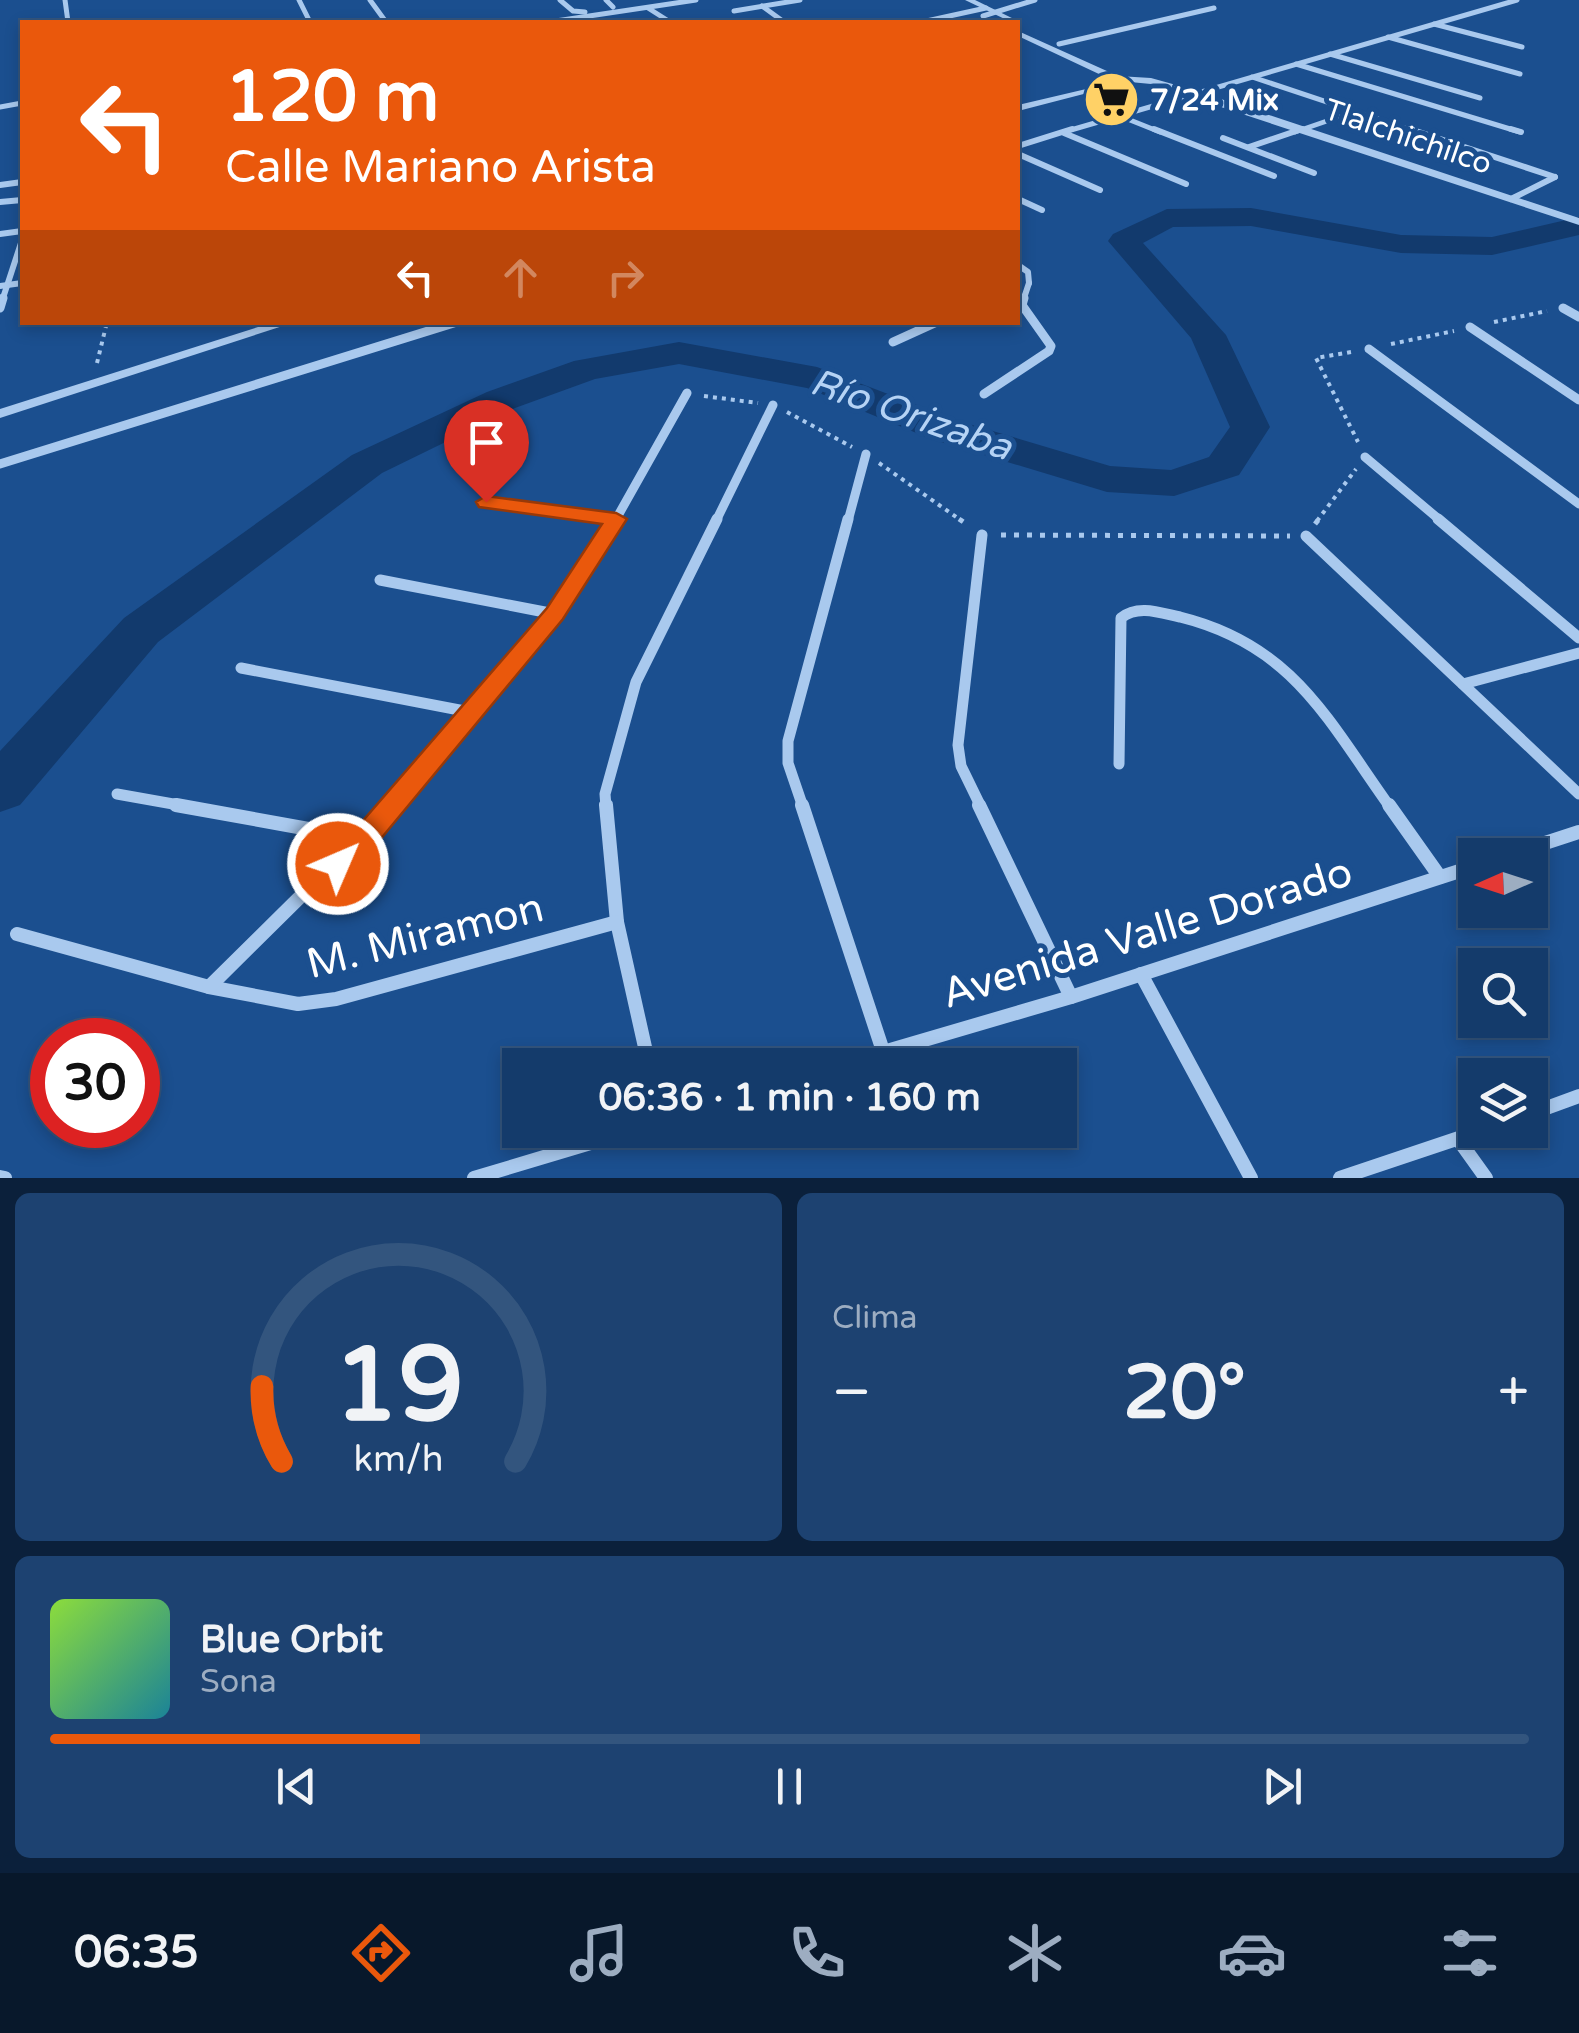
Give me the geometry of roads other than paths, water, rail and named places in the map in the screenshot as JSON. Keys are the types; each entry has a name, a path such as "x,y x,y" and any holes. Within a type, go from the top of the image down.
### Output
{"street":[{"path":"560,0 579,12 613,7 606,0"},
{"path":"566,20 696,0"},
{"path":"734,10 800,0"},
{"path":"965,3 996,18 1036,0"},
{"path":"1020,145 1191,92 1518,0"},
{"path":"965,3 972,11"},
{"path":"762,6 781,20"},
{"path":"647,7 667,20"},
{"path":"1058,44 1214,8"},
{"path":"931,20 984,12"},
{"path":"582,18 586,20"},
{"path":"1433,23 1522,47"},
{"path":"1020,25 1131,81"},
{"path":"1020,33 1116,79 1131,81"},
{"path":"1387,37 1520,74"},
{"path":"1329,54 1480,98"},
{"path":"1296,64 1521,132"},
{"path":"1250,77 1555,177 1511,199"},
{"name":"Tlalchichilco","path":"1131,81 1151,80 1191,92 1579,222"},
{"path":"1020,108 1131,81"},
{"path":"1249,147 1354,111"},
{"path":"1120,116 1274,176"},
{"path":"1063,132 1186,184"},
{"path":"1224,138 1314,173"},
{"path":"1020,155 1100,190"},
{"path":"1020,200 1042,210"},
{"path":"0,308 20,245"},
{"path":"984,394 1052,346 1022,305 1029,282 1028,272 1020,266"},
{"path":"1020,287 1029,282"},
{"path":"1563,308 1579,317"},
{"path":"0,414 279,325"},
{"path":"0,464 446,325"},
{"path":"893,342 930,325"},
{"path":"1470,328 1579,400"},
{"path":"1369,349 1579,504"},
{"path":"208,987 364,839 555,614 616,519 686,394"},
{"path":"644,1048 617,922 605,794 636,682 773,405"},
{"path":"866,454 788,741 788,763 882,1048"},
{"path":"1365,457 1579,638"},
{"path":"486,502 616,519"},
{"path":"982,535 958,746 961,766 1072,997"},
{"path":"1306,536 1579,794"},
{"path":"380,580 555,614"},
{"path":"1119,764 1121,618 1127,613 1149,610 1203,623 1238,636 1272,657 1306,689 1440,877"},
{"path":"1463,684 1579,653"},
{"path":"241,668 475,712"},
{"path":"118,794 364,839"},
{"path":"1548,842 1579,832"},
{"name":"Avenida Valle Dorado","path":"894,1048 1072,997 1458,871"},
{"name":"M. Miramon","path":"17,934 208,987 298,1004 336,999 617,922"},
{"path":"1141,974 1251,1178"},
{"path":"1548,1107 1579,1096"},
{"path":"1340,1178 1458,1139"},
{"path":"474,1178 574,1148"},
{"path":"1464,1148 1486,1178"}],"waterway":[{"name":"Río Orizaba","path":"0,789 141,630 367,464 501,400 587,369 679,353 817,378 945,430 1107,479 1174,483 1224,466 1250,427 1208,335 1124,241 1167,218 1251,217 1401,244 1492,246 1579,226"}],"place":[{"name":"7/24 Mix","path":"1111,100"}]}
